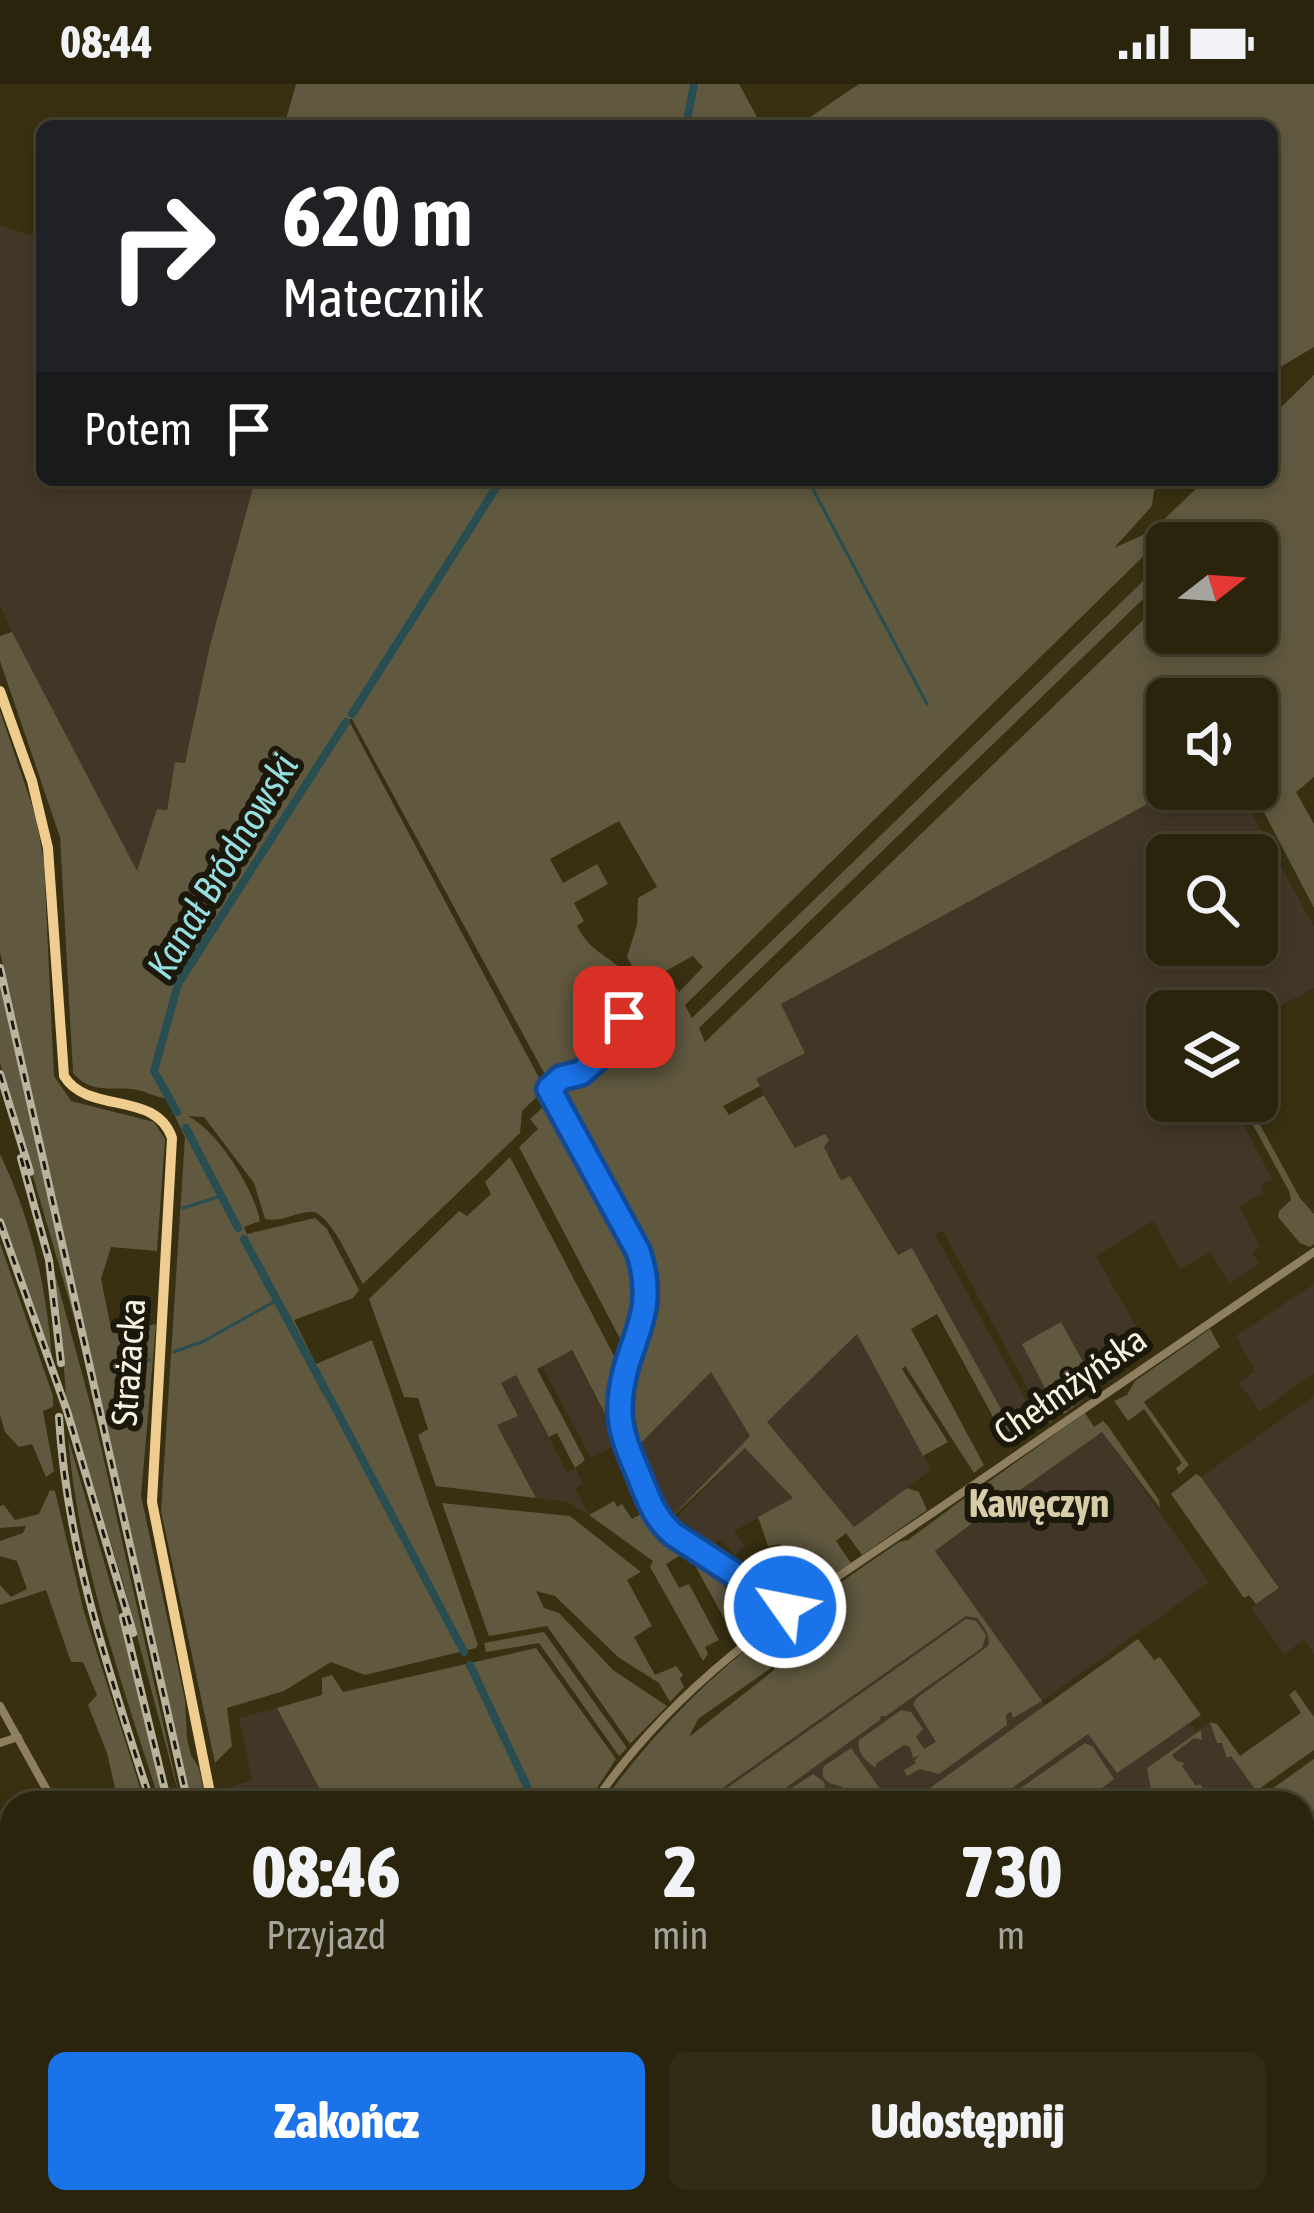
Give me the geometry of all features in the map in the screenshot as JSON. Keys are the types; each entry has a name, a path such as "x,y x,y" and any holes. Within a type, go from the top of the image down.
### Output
{"main road":[{"name":"Strażacka","path":"0,691 45,832 61,1067 69,1085 80,1093 151,1112 168,1126 172,1138 152,1502 210,1791"}],"street":[{"path":"644,995 625,1014 622,1036 581,1073 561,1078 549,1089 638,1251 646,1276 647,1304 626,1370 620,1421 653,1511 673,1534 790,1610"},
{"name":"Chełmżyńska","path":"602,1791 640,1741 694,1684 790,1610 1314,1252"},
{"path":"0,1706 48,1791"},
{"path":"0,1743 18,1736"}],"shaded area":[{"path":"296,84 739,84 759,120 286,120"},
{"path":"859,84 1314,84 1314,347 1278,368 1278,120 806,120"},
{"path":"0,225 36,237 36,486 253,486 210,645 185,764 175,763 166,811 157,810 137,873 19,651 0,604"},
{"path":"1314,375 1314,777 1296,792 1314,824 1314,908 1263,810 1278,810 1278,678 1146,678 1146,805 781,1004 805,1053 756,1079 760,1086 723,1106 729,1115 764,1095 795,1148 825,1134 829,1140 824,1147 839,1177 850,1176 898,1255 912,1248 1006,1418 1020,1410 1032,1432 1010,1448 937,1314 911,1329 984,1465 974,1473 905,1366 902,1369 948,1442 923,1456 857,1334 767,1422 854,1527 907,1488 919,1492 927,1510 862,1555 846,1533 836,1541 851,1563 811,1589 798,1570 783,1580 786,1586 780,1597 760,1585 792,1566 780,1544 768,1546 758,1517 793,1498 745,1448 666,1523 750,1436 711,1372 633,1451 626,1399 651,1312 651,1270 348,719 545,1089 522,1111 520,1133 363,1284 320,1215 307,1212 265,1219 254,1183 204,1117 188,1116 221,1146 250,1192 260,1221 244,1227 247,1234 315,1218 327,1229 359,1290 353,1298 294,1320 316,1364 372,1340 478,1645 365,1675 331,1662 284,1691 227,1708 232,1746 215,1763 161,1511 185,1137 166,1098 88,1085 73,1073 60,837 0,661 0,636 12,632 137,871 157,809 167,810 175,762 185,763 210,645 253,486 1158,486 1152,506 1114,548 1146,534 1146,554 685,1005 692,1018 1146,578 1146,596 699,1028 705,1042 1146,617 1146,654 1278,654 1278,522 1161,522 1199,486 1278,486 1278,410","holes":["619,821 657,887 638,898 637,925 627,957 642,984 693,956 703,967 679,992 669,978 639,994 625,972 591,946 577,926 584,921 574,903 608,884 597,864 563,883 550,859"]},
{"path":"0,711 36,817 44,862 54,1076 71,1101 154,1122 165,1139 157,1251 111,1247 101,1279 112,1333 156,1324 141,1496 185,1700 187,1739 204,1791 189,1791 0,952"},
{"path":"1146,805 1146,810 1250,810 1263,834 1146,834 1146,966 1278,966 1278,861 1314,927 1314,988 1278,1007 1278,990 1146,990 1146,1122 1242,1122 1272,1179 1261,1185 1264,1193 1239,1206 1261,1247 1252,1253 1259,1264 1229,1284 1211,1252 1180,1269 1153,1221 1096,1256 1144,1341 1138,1352 1127,1333 1085,1364 1062,1323 1046,1391 1034,1400 943,1231 935,1234 1028,1404 1006,1419 912,1249 899,1256 851,1177 839,1177 824,1146 829,1140 795,1148 756,1079 805,1053 781,1004"},
{"path":"0,978 86,1358 0,1063"},
{"path":"551,1100 637,1256 646,1292 627,1352 519,1147 538,1129 530,1119"},
{"path":"1251,1122 1258,1122 1300,1198 1314,1214 1314,1244 1310,1247 1300,1243 1278,1217 1291,1200"},
{"path":"0,1154 35,1253 52,1357 0,1217"},
{"path":"510,1157 622,1371 615,1395 620,1443 572,1350 537,1369 585,1460 575,1468 557,1433 549,1437 516,1375 501,1383 518,1416 497,1425 536,1498 436,1486 418,1435 428,1429 418,1398 404,1397 369,1299 459,1211 467,1216 491,1194 485,1182"},
{"path":"0,1243 53,1396 53,1407 43,1411 54,1471 46,1477 32,1444 19,1447 5,1432 0,1415"},
{"path":"48,1248 96,1425 178,1791 124,1586 66,1396 60,1315"},
{"path":"1314,1284 1314,1373 1260,1412 1239,1383 1255,1371 1236,1336"},
{"path":"1061,1322 1084,1363 1122,1337 1134,1361 1050,1423 1034,1400 1046,1390 1022,1344"},
{"path":"1210,1329 1220,1347 1144,1402 1189,1465 1179,1474 1176,1468 1182,1463 1144,1409 1128,1421 1114,1401"},
{"path":"858,1333 931,1470 854,1527 766,1422"},
{"path":"571,1350 620,1443 591,1458 542,1366"},
{"path":"711,1372 751,1437 666,1523 651,1495 651,1482 637,1447"},
{"path":"516,1375 567,1472 575,1468 583,1483 575,1488 589,1515 567,1502 536,1498 497,1424 518,1416 500,1383"},
{"path":"1314,1396 1314,1654 1304,1640 1284,1654 1251,1608 1279,1587 1201,1477"},
{"path":"1085,1413 1094,1427 1103,1421 1108,1426 1160,1508 1102,1432 999,1505 987,1483"},
{"path":"1102,1431 1209,1582 1042,1701 1047,1707 1163,1741 1190,1723 1196,1731 1210,1722 1256,1791 625,1791 944,1563 935,1551"},
{"path":"68,1438 124,1630 162,1791 156,1791 104,1623"},
{"path":"745,1447 793,1498 734,1531 745,1545 735,1555 721,1539 704,1550 669,1525"},
{"path":"1196,1474 1279,1588 1256,1604 1249,1595 1244,1598 1171,1494"},
{"path":"50,1490 55,1491 84,1612 141,1791 116,1791 88,1705 97,1695 83,1662 71,1662 46,1590 0,1605 0,1585 11,1597 27,1589 17,1561 0,1556 0,1541 23,1533 26,1526 0,1528 0,1506 15,1520 39,1514"},
{"path":"981,1490 993,1508 935,1551 1042,1701 1013,1718 1011,1711 1006,1715 1007,1725 939,1774 920,1769 907,1776 904,1770 920,1755 913,1758 910,1747 904,1745 876,1768 863,1757 859,1740 901,1710 911,1712 923,1729 916,1737 924,1749 936,1742 913,1704 988,1646 988,1635 977,1618 966,1616 720,1791 611,1791 683,1707 729,1664 779,1624 771,1668 698,1719 689,1737 774,1670 786,1620"},
{"path":"614,1501 632,1519 650,1509 681,1555 666,1564 679,1588 689,1584 719,1640 705,1647 708,1654 703,1661 650,1567 653,1561 589,1515"},
{"path":"442,1503 570,1516 641,1572 627,1580 652,1626 634,1637 655,1675 676,1666 683,1675 684,1687 670,1702 659,1683 618,1657 555,1596 536,1591 544,1608 559,1613 613,1670 667,1706 630,1744 547,1626 489,1636"},
{"path":"683,1544 712,1562 738,1613 764,1597 774,1604 771,1614 734,1636"},
{"path":"966,1619 976,1621 986,1635 982,1648 781,1791 723,1791"},
{"path":"544,1632 627,1748 619,1756 539,1643 486,1652 484,1643"},
{"path":"1138,1639 1154,1660 1160,1657 1201,1715 1117,1773 1088,1734 1008,1791 926,1791"},
{"path":"536,1648 616,1759 595,1791 321,1791 277,1708 322,1695 322,1678 332,1675 343,1692"},
{"path":"1295,1690 1314,1717 1314,1750 1253,1791 1231,1756 1227,1758 1222,1743 1217,1743 1210,1722 1217,1724 1240,1756 1301,1713 1289,1695"},
{"path":"277,1708 321,1791 227,1791 252,1780 239,1718"},
{"path":"1201,1730 1202,1740 1194,1738 1172,1755 1185,1763 1182,1766 1196,1786 1200,1784 1205,1791 1151,1791 1147,1768"},
{"path":"1085,1743 1093,1747 1114,1779 1098,1791 1016,1791"},
{"path":"851,1748 881,1791 838,1791 843,1787 825,1779 824,1766"},
{"path":"1314,1759 1314,1791 1269,1791"},
{"path":"813,1774 824,1782 826,1791 787,1791"}],"waterway":[{"name":"Kanał Bródnowski","path":"687,120 694,84"},
{"name":"Kanał Bródnowski","path":"352,714 497,486"},
{"path":"811,486 927,704"},
{"name":"Kanał Bródnowski","path":"177,1112 154,1071 178,984 346,722"},
{"name":"Kanał Bródnowski","path":"186,1128 238,1228"},
{"path":"183,1208 221,1196"},
{"name":"Kanał Bródnowski","path":"244,1239 327,1393"},
{"path":"174,1352 204,1341 277,1300"},
{"path":"138,1364 149,1360"},
{"name":"Kanał Bródnowski","path":"330,1398 464,1652"},
{"name":"Kanał Bródnowski","path":"470,1665 529,1791"}],"railway":[{"path":"0,968 185,1791"},
{"path":"0,1074 30,1172"},
{"path":"21,1158 49,1260 61,1363"},
{"path":"0,1222 67,1411 133,1633"},
{"path":"59,1417 81,1565 147,1791"},
{"path":"123,1617 165,1791"}],"district":[{"name":"Kawęczyn","path":"1039,1503"}],"route":[{"path":"624,1017 622,1036 581,1073 561,1078 549,1089 638,1251 646,1276 647,1304 621,1395 622,1432 658,1520 785,1607"}]}
